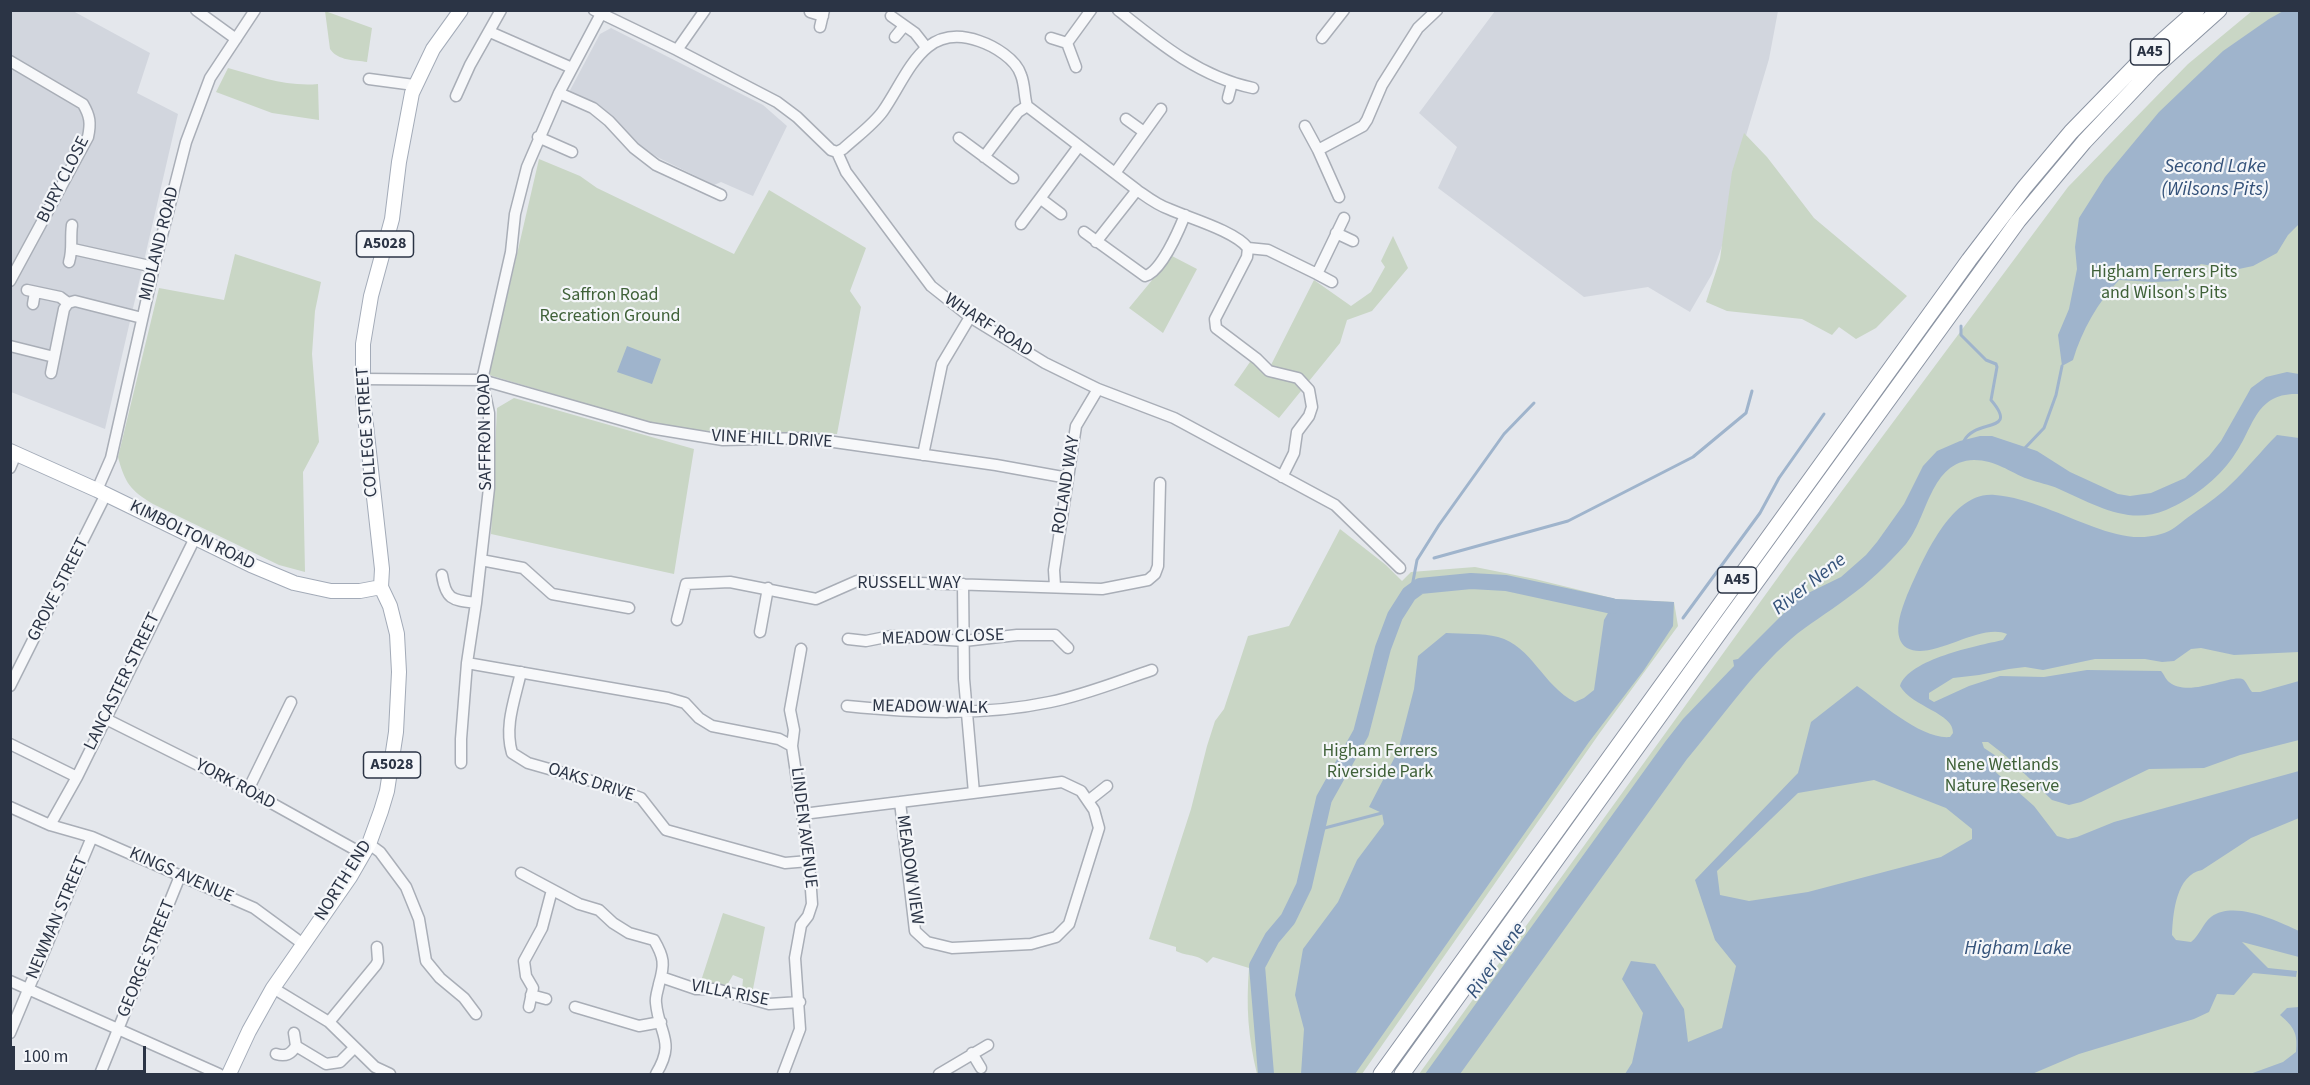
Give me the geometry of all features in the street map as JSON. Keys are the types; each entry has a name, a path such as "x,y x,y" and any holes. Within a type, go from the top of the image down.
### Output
{"highway":[{"name":"A45","path":"1381,1074 1969,260 2024,188 2105,95 2197,10"},
{"name":"A45","path":"1402,1074 2018,221 2084,141 2152,70 2219,10"}],"main road":[{"name":"A5028","path":"414,85 441,36 461,10"},
{"name":"COLLEGE STREET","path":"399,672 394,619 381,587 382,569 362,379 363,344 368,313 392,219 405,122 414,85"},
{"name":"KIMBOLTON ROAD","path":"13,452 294,583 331,591 360,591 381,587"},
{"name":"NORTH END","path":"303,944 350,877 366,849 381,811 396,732 399,672"},
{"name":"A5028","path":"229,1074 273,988 303,944"}],"street":[{"path":"196,10 236,39"},
{"name":"MIDLAND ROAD","path":"102,492 154,267 186,142 210,78 255,10"},
{"path":"456,96 470,65 501,10"},
{"path":"677,50 705,10"},
{"path":"1067,43 1091,10"},
{"path":"1118,10 1171,51 1205,72 1232,84 1253,88"},
{"path":"1322,38 1344,10"},
{"path":"1318,150 1363,126 1382,85 1418,28 1437,10"},
{"name":"WHARF ROAD","path":"599,12 777,102 797,117 831,150 837,152 846,172 931,286 970,317 1046,363 1098,389 1174,418 1335,505 1400,568"},
{"name":"SAFFRON ROAD","path":"461,763 467,663 489,488 489,413 482,380 511,252 524,177 538,137 599,12"},
{"path":"810,12 822,18"},
{"path":"891,16 915,33 926,47"},
{"path":"895,38 904,26"},
{"path":"490,32 572,68"},
{"path":"837,152 882,113 914,59 926,47 940,39 971,32 1019,69 1027,106 1155,203 1237,239 1248,248 1268,250 1332,282"},
{"path":"1051,38 1067,43"},
{"path":"1067,43 1076,67"},
{"name":"BURY CLOSE","path":"10,61 83,104 89,114 91,125 88,137 15,263 10,281"},
{"path":"369,80 414,85"},
{"path":"1228,98 1232,84"},
{"path":"559,93 593,108 656,165 720,195"},
{"path":"984,157 1017,112 1027,106"},
{"path":"1115,173 1161,109"},
{"path":"1126,119 1144,132"},
{"path":"1305,126 1339,197"},
{"path":"538,137 572,152"},
{"path":"959,138 1013,178"},
{"path":"1022,224 1079,146"},
{"path":"1096,242 1137,190"},
{"path":"1041,199 1061,214"},
{"path":"1084,232 1141,274 1149,275 1169,248 1185,215"},
{"path":"1317,274 1344,218"},
{"path":"69,262 73,249 70,237 72,225"},
{"path":"1336,233 1353,241"},
{"path":"1248,248 1247,257 1215,324 1220,331 1257,358 1269,370 1298,378 1310,390 1312,407 1309,416 1297,432 1294,453 1282,477"},
{"path":"73,249 154,267"},
{"path":"33,304 31,291 60,297 68,303 75,302 142,318"},
{"path":"51,373 64,309 68,303"},
{"path":"923,455 942,364 970,317"},
{"path":"10,346 54,357"},
{"name":"VINE HILL DRIVE","path":"362,379 482,380 654,429 723,440 806,438 1068,478"},
{"name":"ROLAND WAY","path":"1055,586 1054,570 1076,426 1098,389"},
{"path":"10,468 13,452"},
{"name":"RUSSELL WAY","path":"677,620 686,584 730,582 816,599 857,581 1102,589 1148,580 1155,574 1158,566 1160,483"},
{"name":"GROVE STREET","path":"10,686 102,492"},
{"name":"LANCASTER STREET","path":"50,825 106,719 195,538"},
{"path":"481,560 523,568 552,594 629,608"},
{"path":"442,575 448,596 462,602 476,603"},
{"path":"963,584 967,712 974,793"},
{"path":"760,632 768,588"},
{"name":"MEADOW CLOSE","path":"848,639 866,641 891,636 964,640 1017,635 1055,635 1068,648"},
{"name":"LINDEN AVENUE","path":"783,1074 800,1029 800,1002 795,958 801,925 808,916 812,904 809,861 792,746 794,730 790,710 801,649"},
{"path":"467,663 668,698 685,703 699,718 712,726 779,739 792,746"},
{"name":"MEADOW WALK","path":"848,706 892,711 967,712 1051,702 1152,670"},
{"name":"OAKS DRIVE","path":"521,672 509,724 508,738 512,753 528,762 640,798 666,830 784,864 809,861"},
{"path":"248,790 291,702"},
{"name":"YORK ROAD","path":"106,719 366,849 380,852 405,887 419,919 426,961 440,978 464,998 476,1014"},
{"path":"10,744 76,777"},
{"name":"MEADOW VIEW","path":"803,814 900,802 974,793 1062,782 1081,791 1094,810 1100,828 1069,924 1056,937 1031,944 952,948 927,942 915,931 900,802"},
{"path":"1088,801 1107,786"},
{"name":"KINGS AVENUE","path":"10,807 50,825 92,837 254,908 303,944"},
{"name":"NEWMAN STREET","path":"10,1033 92,837"},
{"path":"521,873 579,904 599,910 629,933 654,940 663,955 655,1001 667,1044 663,1062 656,1074"},
{"name":"GEORGE STREET","path":"100,1074 180,876"},
{"path":"529,1007 533,988 526,976 524,961 542,928 552,890"},
{"path":"329,1022 376,965 377,947"},
{"name":"VILLA RISE","path":"661,977 696,989 716,989 769,1004 800,1002"},
{"path":"10,981 219,1074"},
{"path":"273,988 329,1022 375,1067 390,1074"},
{"path":"531,995 546,999"},
{"path":"575,1007 639,1026 661,1022"},
{"path":"276,1054 292,1053 296,1046 294,1033"},
{"path":"939,1074 988,1045"},
{"path":"296,1046 326,1064 339,1062 354,1048"},
{"path":"972,1053 981,1068"}],"shaded area":[{"path":"10,11 73,11 150,53 137,93 178,114 105,429 11,392"},
{"path":"1495,11 1778,11 1769,59 1733,179 1723,243 1712,274 1690,312 1648,287 1584,297 1438,188 1457,147 1419,113"},
{"path":"611,28 763,105 787,126 753,196 721,182 714,185 659,158 635,144 568,94 600,34"}],"green space":[{"path":"325,11 372,28 367,62 342,58 333,53 330,49"},
{"name":"Nene Wetlands Nature Reserve","path":"2252,11 2299,11 2299,1074 1419,1074 1792,558 2068,187 2188,64"},
{"path":"228,68 295,84 318,84 319,120 272,113 216,92"},
{"path":"1744,133 1767,157 1814,218 1907,296 1876,328 1856,339 1839,327 1832,335 1802,319 1727,311 1706,302 1720,259 1732,172"},
{"name":"Saffron Road Recreation Ground","path":"539,159 580,176 597,188 734,254 769,190 866,248 850,291 861,307 837,434 675,430 489,375"},
{"path":"1393,236 1408,268 1372,311 1347,320 1340,343 1279,418 1234,385 1250,362 1271,365 1314,280 1351,306 1371,292 1385,267 1381,261"},
{"path":"235,254 321,282 315,311 312,354 319,442 303,472 305,572 279,565 153,504 130,485 118,457 159,288 224,300"},
{"path":"1172,256 1197,269 1163,333 1129,308"},
{"path":"514,398 694,449 674,574 491,534 497,408"},
{"name":"Higham Ferrers Riverside Park","path":"1340,529 1386,565 1402,581 1411,572 1475,567 1616,599 1674,602 1678,626 1599,734 1362,1074 1257,1074 1248,1021 1249,968 1213,957 1207,963 1176,951 1176,947 1149,939 1191,809 1215,721 1224,709 1248,636 1289,626"},
{"path":"723,913 765,927 752,994 742,990 743,979 733,975 727,985 700,984"}],"water":[{"name":"Second Lake (Wilsons Pits)","path":"2285,10 2299,11 2299,224 2288,235 2277,253 2253,266 2234,270 2201,264 2178,281 2119,280 2092,317 2073,360 2062,366 2058,335 2069,309 2077,269 2075,247 2079,218 2105,177 2159,112 2223,51"},
{"path":"627,346 661,359 652,384 617,372"},
{"path":"2287,372 2299,374 2299,394 2284,395 2264,406 2257,414 2233,457 2219,473 2203,488 2166,510 2138,516 2111,511 1989,462 1974,460 1959,463 1948,470 1939,480 1906,544 1863,586 1791,639 1737,697 1687,759 1460,1074 1425,1074 1683,719 1734,666 1733,660 1738,659 1800,597 1841,577 1866,555 1904,504 1923,466 1937,451 1960,441 1980,436 1992,436 2037,451 2070,472 2118,494 2130,496 2151,493 2185,478 2209,456 2221,441 2251,388 2266,377"},
{"name":"Higham Lake","path":"2277,435 2299,438 2299,652 2234,655 2201,648 2191,649 2174,661 2095,659 2043,670 2025,667 2009,669 1953,678 1929,693 1929,699 1934,702 1969,686 2000,676 2044,677 2087,670 2161,671 2169,682 2188,688 2239,678 2244,680 2252,692 2260,692 2299,681 2299,740 2240,755 2204,768 2149,769 2081,802 2069,805 2052,800 2006,756 1988,742 1982,742 1984,748 1996,756 1991,768 2034,806 2057,836 2068,839 2114,822 2299,771 2299,818 2251,838 2186,879 2175,906 2172,935 2176,940 2191,942 2208,920 2220,912 2243,911 2268,918 2299,931 2299,957 2242,942 2268,968 2297,971 2296,977 2253,973 2234,995 2217,994 2209,1012 2194,1019 2079,1054 2032,1074 1625,1074 1632,1063 1643,1013 1622,979 1631,961 1655,964 1684,1009 1688,1042 1722,1028 1736,966 1715,940 1695,880 1798,773 1811,722 1857,686 1889,710 1927,733 1950,737 1953,733 1952,726 1947,720 1913,699 1900,686 1916,668 1929,661 1961,650 2003,640 2007,634 1983,633 1942,647 1917,651 1907,648 1899,638 1899,624 1906,598 1929,549 1951,516 1964,504 1979,497 1995,495 2033,504 2119,535 2144,537 2161,534 2175,528 2220,494","holes":["1874,780 1946,808 1972,829 1972,839 1941,857 1808,892 1749,901 1720,895 1717,871 1798,793"]},
{"path":"1616,599 1674,602 1673,626 1644,670 1589,742 1355,1074 1301,1074 1304,1029 1295,995 1303,949 1338,902 1357,860 1384,824 1382,813 1369,807 1398,751 1414,689 1418,656 1446,633 1498,637 1520,649 1554,686 1575,702 1594,690 1604,620"},
{"path":"2299,1007 2299,1074 2250,1074 2283,1062 2296,1052 2294,1031 2280,1015 2287,1008"}],"waterway":[{"path":"1961,326 1961,335 1986,360 1996,364 1991,400 2001,418 1998,422 1970,434 1964,441"},
{"path":"2024,449 2044,428 2056,395 2062,366"},
{"path":"1434,558 1568,521 1693,457 1746,413 1752,391"},
{"path":"1411,592 1417,560 1439,525 1504,434 1534,403"},
{"path":"1683,618 1760,513 1779,478 1824,414"},
{"path":"1266,1074 1257,966 1272,938 1288,919 1304,886 1324,799 1361,733 1383,648 1395,616 1409,594 1420,586 1471,581 1506,583 1612,606"},
{"path":"1317,830 1382,813"}],"park label":[{"name":"Higham Ferrers Pits and Wilson's Pits","path":"2164,283"}],"water label":[{"name":"River Nene","path":"1810,585"},
{"name":"River Nene","path":"1497,961"}]}
